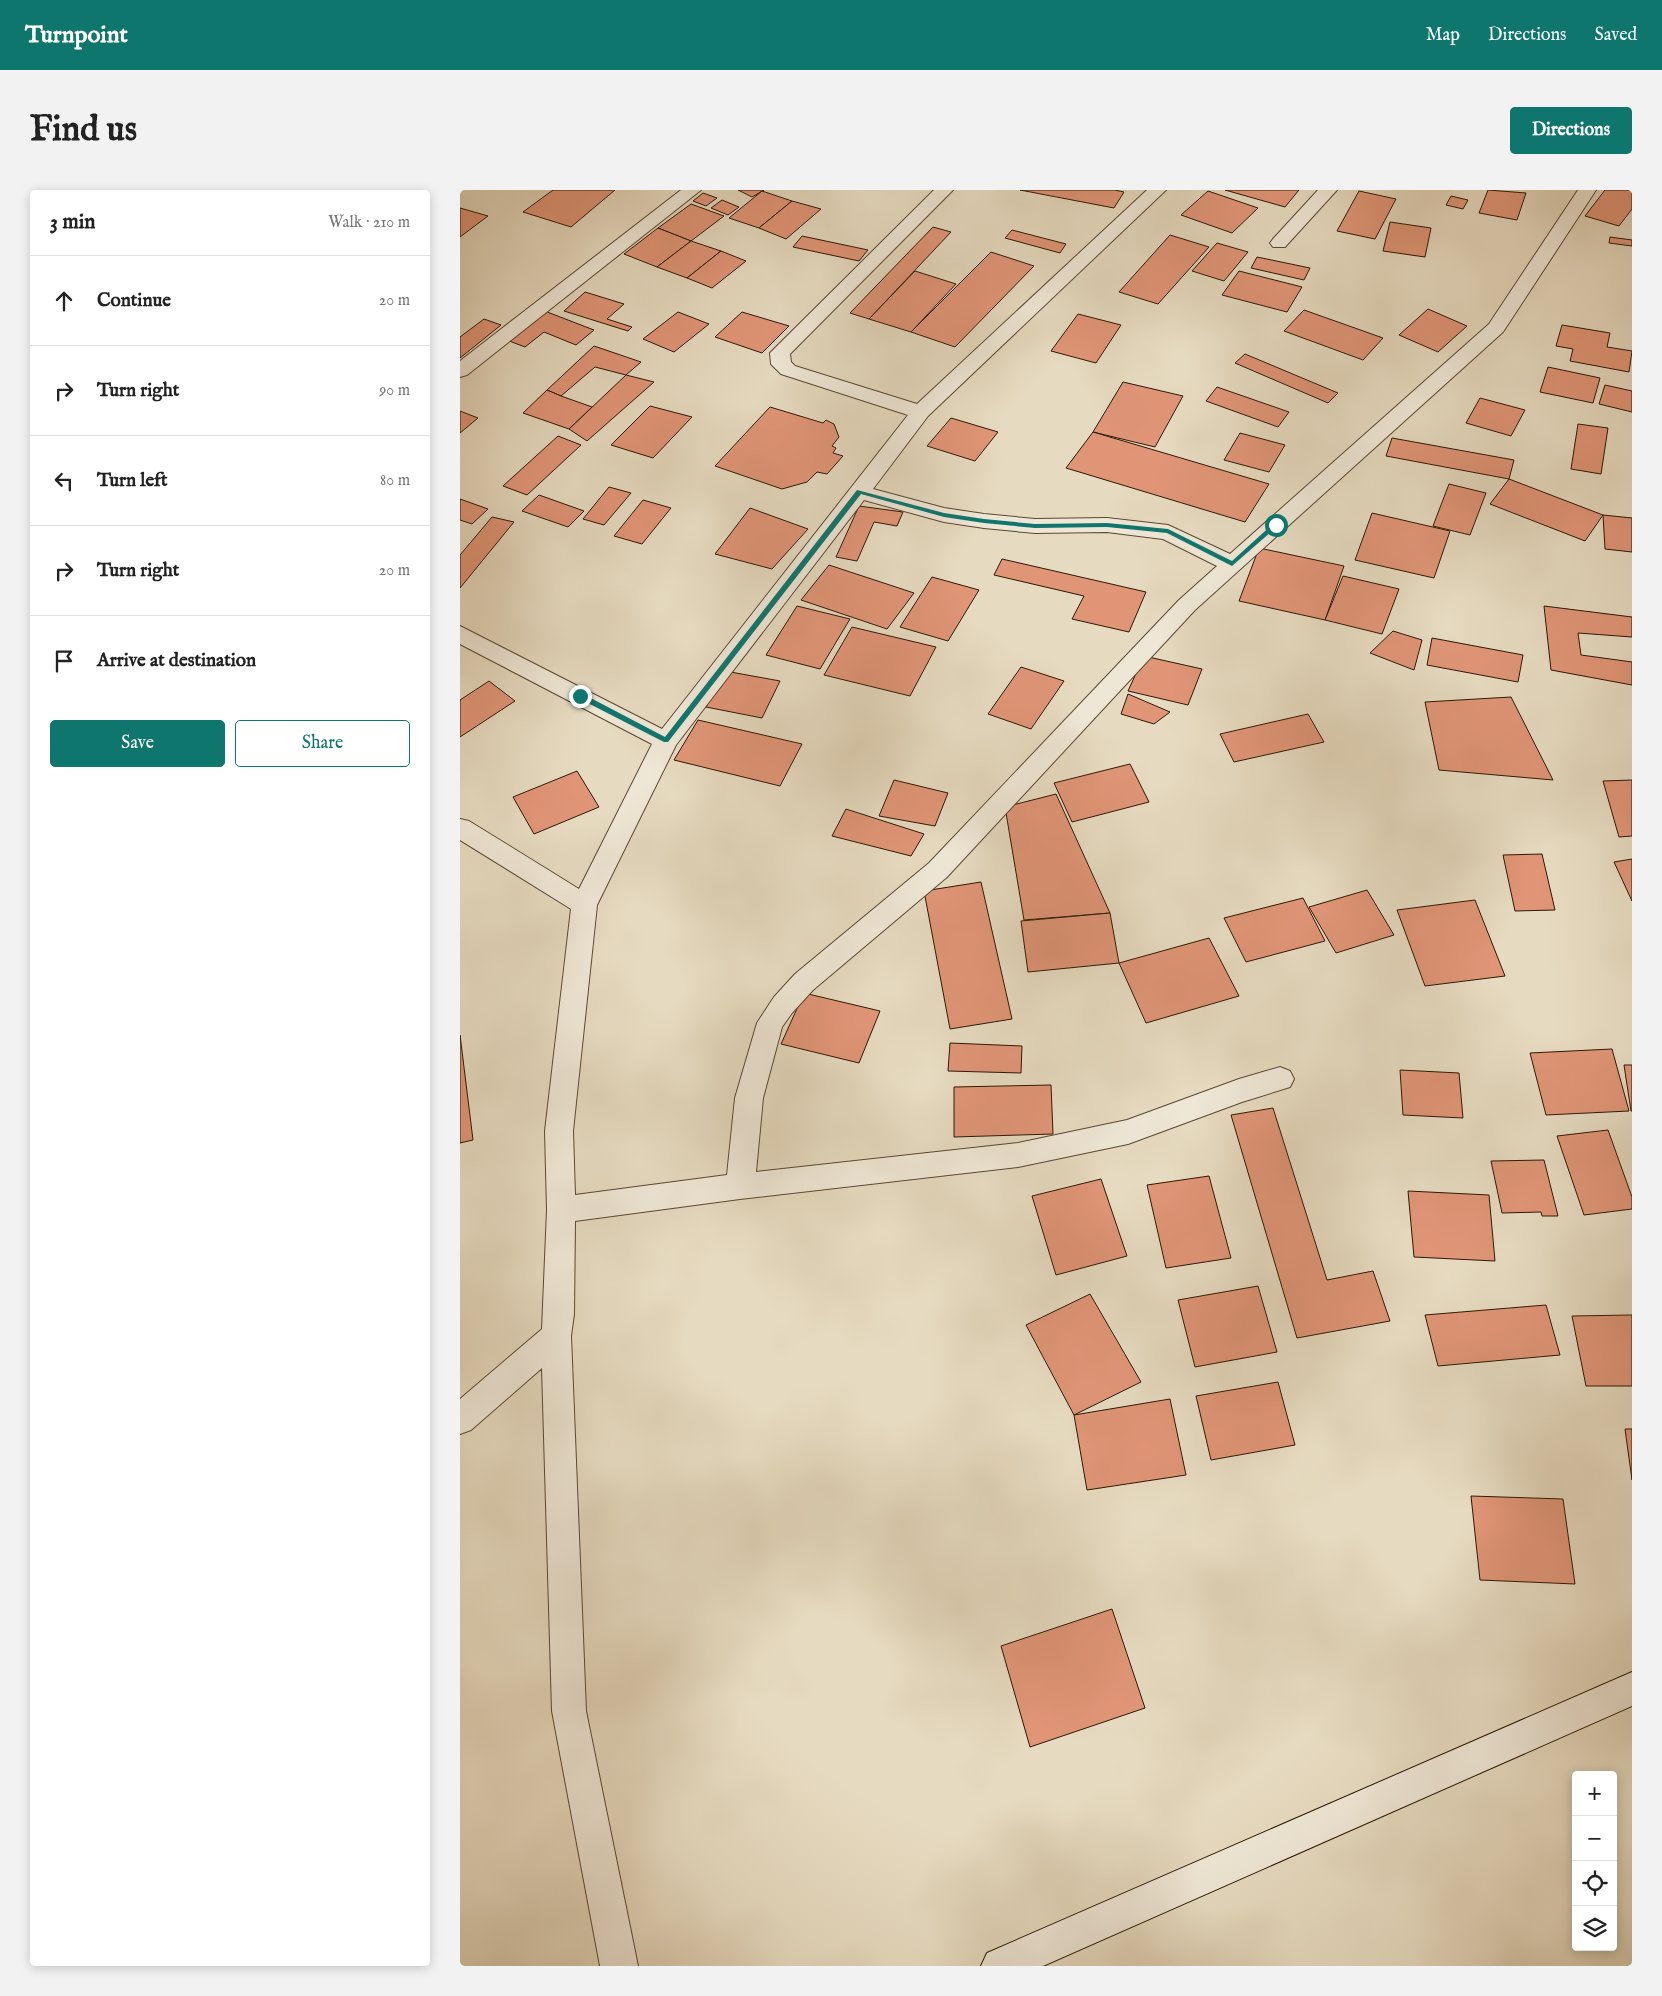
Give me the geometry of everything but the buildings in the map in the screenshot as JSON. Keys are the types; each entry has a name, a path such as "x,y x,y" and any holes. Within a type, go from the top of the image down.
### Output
{"street":[{"path":"460,371 692,190"},
{"path":"922,412 788,370 781,364 780,353 944,190"},
{"path":"619,1966 569,1711 556,1336 559,1314 562,1210 559,1131 584,905 666,741 922,412 1157,190"},
{"path":"1279,243 1328,190"},
{"path":"740,1186 749,1098 770,1023 783,1005 804,982 938,870 1187,605 1496,328 1587,190"},
{"path":"860,492 944,515 984,521 1035,526 1107,525 1168,532 1232,564"},
{"path":"460,634 666,741"},
{"path":"460,828 584,905"},
{"path":"562,1210 740,1186 1018,1155 1128,1132 1239,1090 1280,1079"},
{"path":"460,1419 556,1336"},
{"path":"1000,1966 1632,1688"}],"route":[{"path":"580,696 666,741 860,492 944,515 984,521 1035,526 1107,525 1168,532 1188,540 1232,564 1276,525"}]}
